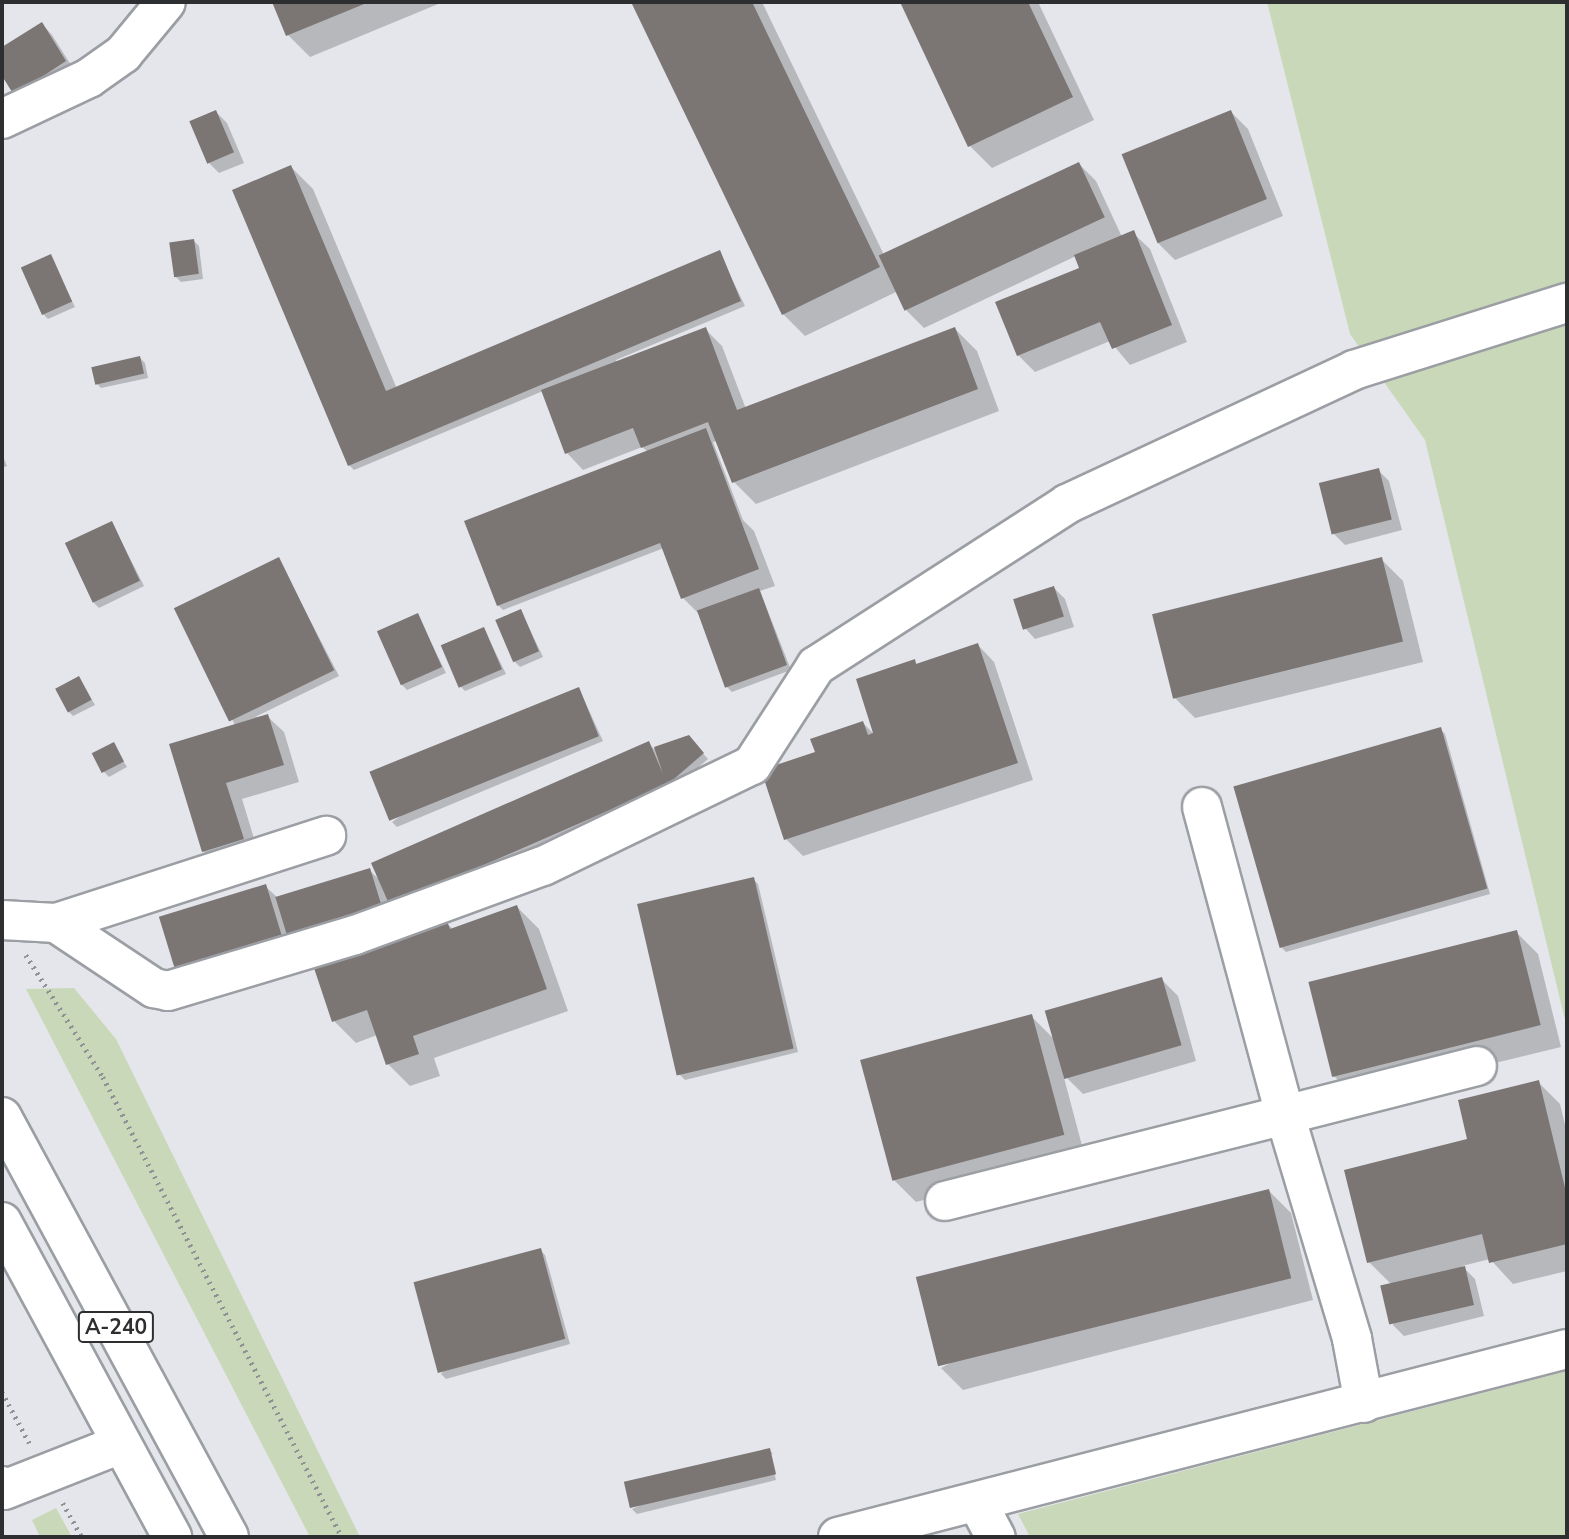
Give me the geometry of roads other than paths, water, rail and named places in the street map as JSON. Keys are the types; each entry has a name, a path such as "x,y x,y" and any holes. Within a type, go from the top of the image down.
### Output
{"street":[{"path":"2,118 89,78 123,54 166,2"},
{"path":"56,923 154,988 168,991 355,935 543,866 752,765 816,666 1067,504 1353,370 1567,303"},
{"path":"1202,807 1285,1115 1352,1339 1364,1403"},
{"path":"4,920 56,923 326,836"},
{"path":"945,1201 1477,1066"},
{"name":"А-240","path":"2,1117 229,1537"},
{"name":"А-240","path":"2,1222 172,1537"},
{"path":"838,1537 1567,1349"},
{"path":"3,1489 121,1444"},
{"path":"977,1502 996,1537"}]}
